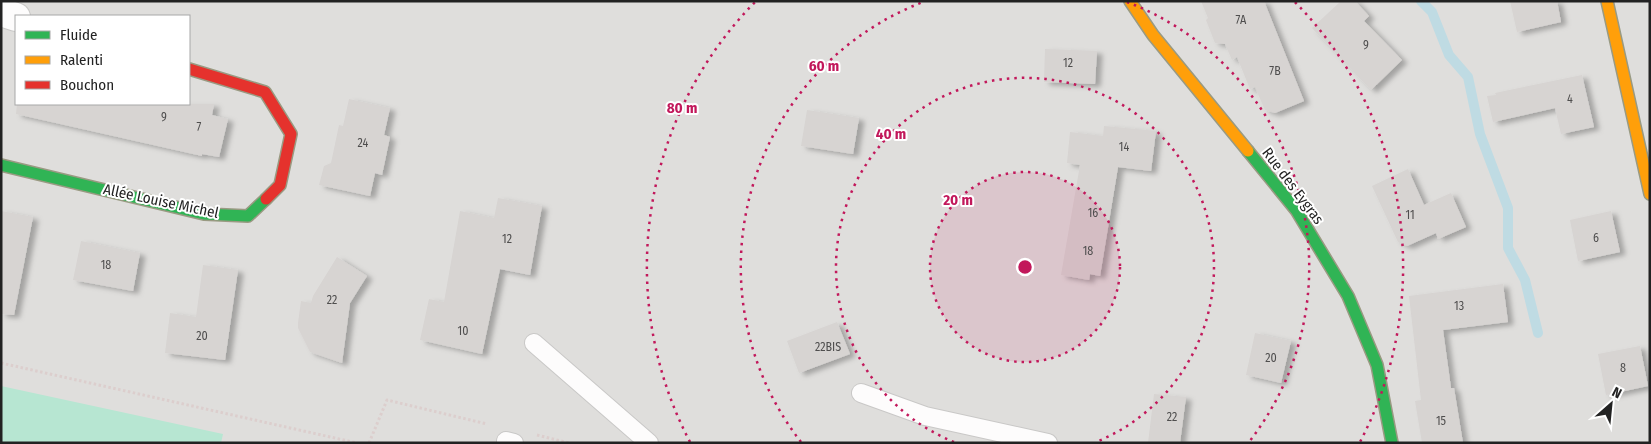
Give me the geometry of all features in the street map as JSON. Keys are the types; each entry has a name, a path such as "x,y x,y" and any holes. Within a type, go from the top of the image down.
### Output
{"street":[{"name":"Rue des Eygras","path":"1130,1 1153,35 1296,210 1348,296 1377,365 1392,443"},
{"path":"1607,1 1650,194"},
{"path":"1,12 15,17"},
{"name":"Allée Louise Michel","path":"1,165 204,214 248,216 280,185 291,134 265,92 190,69"}],"lane":[{"path":"534,343 649,443"},
{"path":"860,394 925,416 1048,443"}],"path":[{"path":"1,363 357,443"},
{"path":"369,443 387,400 492,425"},
{"path":"530,434 569,443"}],"shaded area":[{"path":"1,1 1650,1 1650,443 1,443"}],"green space":[{"path":"1,386 223,434 221,443 1,443"}],"building":[{"path":"1201,1 1264,1 1304,101 1275,113 1265,110 1255,87 1250,89 1237,57 1232,60 1225,44 1215,43"},
{"path":"1341,1 1355,1 1369,16 1364,21 1402,60 1371,90 1312,28"},
{"path":"1510,1 1557,1 1561,22 1517,32"},
{"path":"1045,49 1097,51 1095,84 1044,82"},
{"path":"1582,75 1594,127 1561,134 1555,108 1493,122 1487,96"},
{"path":"349,99 390,108 384,135 390,137 382,175 375,173 370,196 319,185 324,166 331,163 339,125 343,126"},
{"path":"214,104 212,115 228,119 219,157 202,154 202,156 16,114 17,105"},
{"path":"807,110 859,118 853,154 801,146"},
{"path":"1104,126 1156,131 1151,171 1118,167 1100,276 1090,274 1089,280 1061,275 1080,165 1067,163 1070,132 1103,136"},
{"path":"1408,169 1424,205 1451,193 1466,227 1438,239 1436,233 1407,246 1398,242 1372,186"},
{"path":"498,198 542,206 530,275 500,269 482,354 420,340 429,299 444,302 460,211 494,218"},
{"path":"1,211 33,217 14,315 1,314"},
{"path":"1611,211 1620,252 1578,261 1570,220"},
{"path":"81,241 140,253 133,291 73,280"},
{"path":"337,257 367,276 350,303 342,363 310,352 298,328 301,301 311,303 313,296"},
{"path":"203,265 238,270 225,360 165,353 170,313 196,317"},
{"path":"1503,284 1508,322 1443,330 1451,388 1454,388 1463,443 1422,443 1415,401 1421,400 1409,296"},
{"path":"837,322 850,354 799,373 787,341"},
{"path":"1255,333 1291,341 1281,383 1246,375"},
{"path":"1640,346 1648,386 1606,395 1598,354"},
{"path":"1154,394 1186,397 1180,443 1148,443"}],"waterway":[{"path":"1421,1 1432,12 1449,55 1468,77 1480,134 1508,208 1508,248 1525,280 1538,333"}],"traffic: fast":[{"path":"1248,151 1296,210 1348,296 1377,365 1392,443"},
{"path":"1,165 204,214 248,216 266,199"}],"traffic: slow":[{"path":"1130,1 1153,35 1248,151"},
{"path":"1607,1 1650,194"}],"traffic: jam":[{"path":"190,69 265,92 291,134 280,185 266,199"}]}
